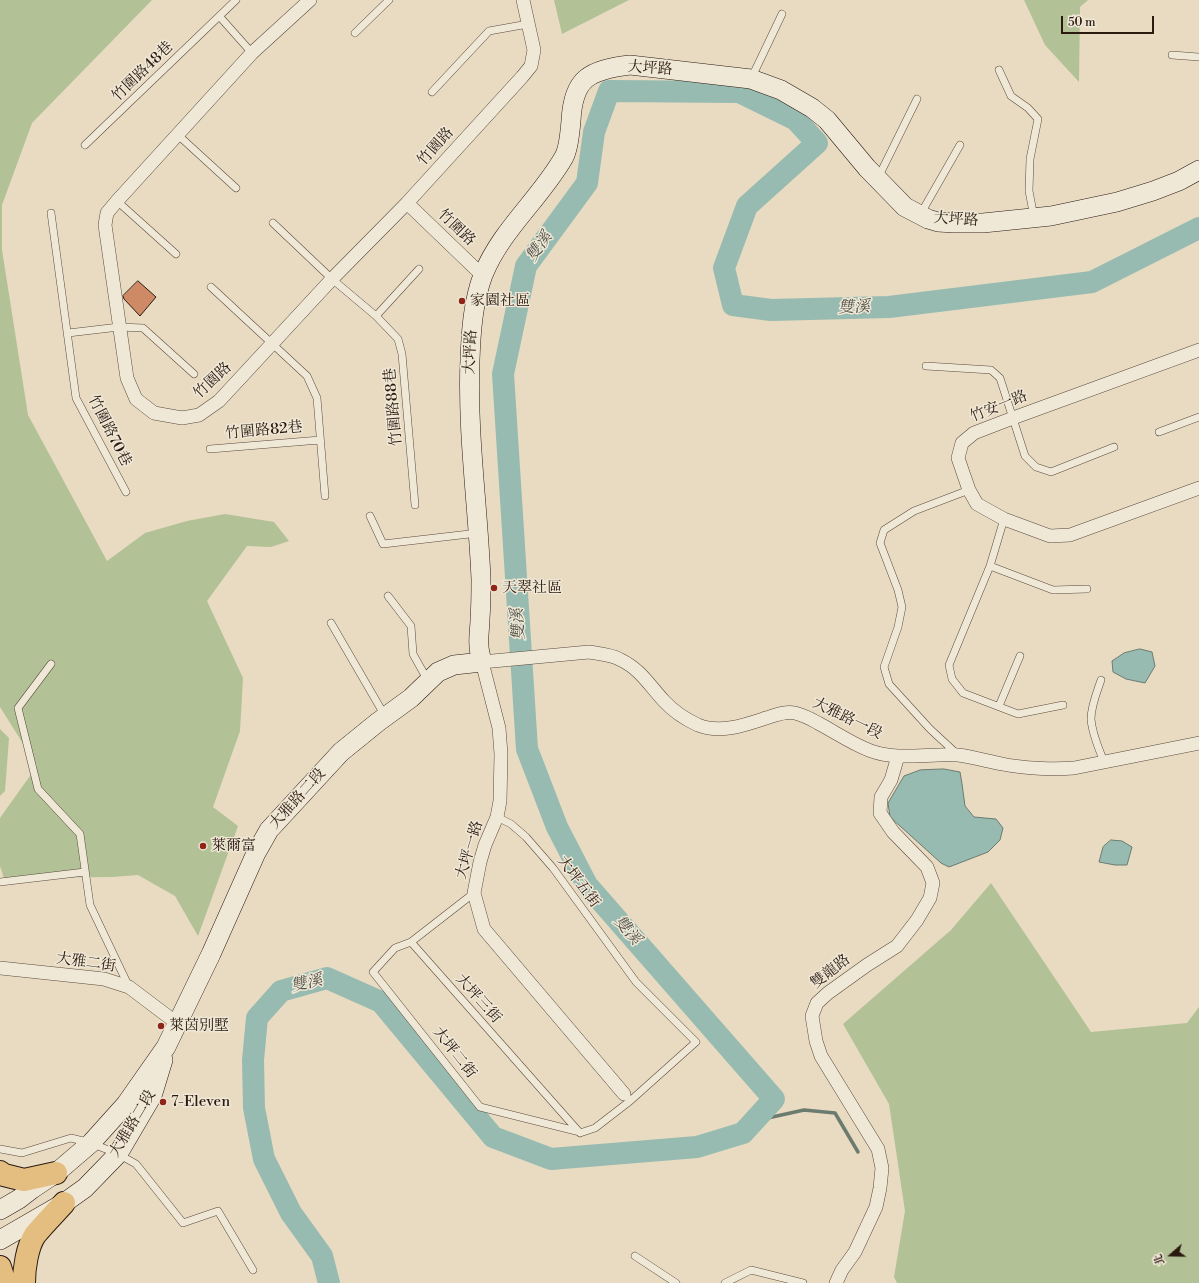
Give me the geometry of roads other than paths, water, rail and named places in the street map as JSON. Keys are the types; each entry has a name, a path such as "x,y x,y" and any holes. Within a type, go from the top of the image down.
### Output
{"highway":[{"path":"0,1172 24,1180 56,1173"},
{"path":"24,1283 24,1272 34,1236 64,1203"},
{"path":"0,1267 5,1283"}],"street":[{"name":"竹園路","path":"310,0 252,53 107,213 104,225 127,378 136,399 154,413 182,418 199,416 219,401 332,279 407,203 522,77 531,66 534,50 523,0"},
{"name":"大坪路","path":"489,661 478,646 481,580 469,420 470,340 474,308 483,276 495,250 554,172 565,155 575,94 580,85 590,75 612,68 630,65 751,79 781,90 812,108 827,120 867,168 906,207 920,215 938,222 983,222 1052,216 1117,202 1173,183 1199,170"},
{"name":"竹圍路","path":"407,203 483,276"},
{"name":"竹安一路","path":"1199,350 974,433 962,443 958,458 969,490 977,504 1004,519 1050,536 1070,535 1199,488"},
{"name":"大雅路一段","path":"489,661 589,652 606,654 635,668 673,710 685,719 701,726 717,729 735,727 780,713 795,713 809,718 856,744 872,751 888,755 958,755 1004,764 1059,769 1074,768 1199,743"},
{"name":"大雅路二段","path":"0,1210 19,1199 56,1173 91,1143 126,1104 166,1048 247,873 269,830 341,752 385,716 411,698 438,672 454,665 489,661"},
{"name":"大坪一路","path":"489,661 499,728 501,784 497,817 485,845 474,893 484,929 627,1097"},
{"name":"雙龍路","path":"836,1283 842,1270 855,1252 876,1207 882,1168 878,1149 821,1056 816,1041 812,1016 817,1003 828,993 897,946 917,920 930,898 932,882 927,867 893,832 880,813 881,797 891,780 898,756"},
{"name":"大雅二街","path":"0,968 104,979 129,987 178,1024"},
{"name":"大雅路二段","path":"0,1240 64,1203 85,1188 118,1154 152,1096 166,1048"}],"lane":[{"name":"竹圍路48巷","path":"85,145 236,0"},
{"path":"355,33 389,0"},
{"path":"751,79 782,14"},
{"path":"220,17 252,53"},
{"path":"432,92 489,31 528,24"},
{"path":"1172,55 1199,57"},
{"path":"999,70 1011,96 1028,108 1038,118 1030,159 1029,191 1034,218"},
{"path":"877,178 918,99"},
{"path":"178,135 236,188"},
{"path":"920,215 960,145"},
{"path":"117,201 176,254"},
{"name":"竹圍路70巷","path":"51,214 76,398 126,492"},
{"name":"竹圍路88巷","path":"273,223 332,279 376,316 398,339 402,354 414,505"},
{"path":"376,316 420,269"},
{"name":"竹圍路82巷","path":"211,287 307,376 317,398 325,496"},
{"path":"68,333 119,327 143,328 194,374"},
{"path":"926,366 991,370 1000,378 1025,456 1036,467 1051,472 1114,447"},
{"path":"1158,432 1199,417"},
{"name":"竹圍路82巷","path":"210,449 320,440"},
{"path":"958,755 930,729 889,684 884,667 898,627 902,607 898,590 880,543 884,530 914,511 969,490"},
{"path":"370,516 383,544 478,533"},
{"path":"1004,519 990,566 949,665 952,679 963,693 1018,714 1063,705"},
{"path":"990,566 1053,590 1087,589"},
{"path":"388,596 411,626 413,654 428,682"},
{"path":"331,623 385,716"},
{"path":"999,706 1020,656"},
{"path":"51,664 18,708 38,789 80,834 90,905 129,987"},
{"path":"1101,680 1094,702 1091,720 1104,762"},
{"name":"大坪五街","path":"497,817 511,824 526,837 553,868 636,982 696,1042 627,1097"},
{"path":"0,882 85,872"},
{"path":"411,942 474,893"},
{"name":"大坪三街","path":"411,942 580,1132"},
{"name":"大坪二街","path":"411,942 395,948 373,972 480,1107 580,1132"},
{"path":"580,1132 595,1128 627,1097"},
{"path":"0,1149 22,1153 71,1138 91,1143 118,1154 136,1164 183,1223 218,1211 253,1270"},
{"path":"635,1256 676,1283"},
{"path":"725,1283 751,1270 803,1283"}],"water":[{"path":"1140,649 1152,652 1155,666 1145,683 1126,679 1113,672 1112,661 1124,653"},
{"path":"944,769 960,772 965,806 974,817 996,819 1003,828 1000,840 988,852 949,867 941,863 890,817 888,803 904,776 920,770"},
{"path":"1111,840 1122,841 1132,847 1127,865 1115,865 1099,862 1103,847"}],"waterway":[{"name":"雙溪","path":"329,1283 322,1256 291,1213 264,1159 254,1108 253,1060 257,1018 281,991 327,978 381,1002 493,1137 551,1159 697,1147 743,1133 774,1099 587,885 557,827 527,749 503,374 526,266 587,183 594,132 609,91 739,92 796,120 817,143 747,206 724,268 733,305 771,310 889,307 1092,282 1199,228"},
{"path":"754,1121 804,1110 835,1113 858,1152"}],"place":[{"name":"家園社區","path":"462,301"},
{"name":"天翠社區","path":"494,588"},
{"name":"萊爾富","path":"203,846"},
{"name":"萊茵別墅","path":"161,1026"},
{"name":"7-Eleven","path":"163,1102"}]}
